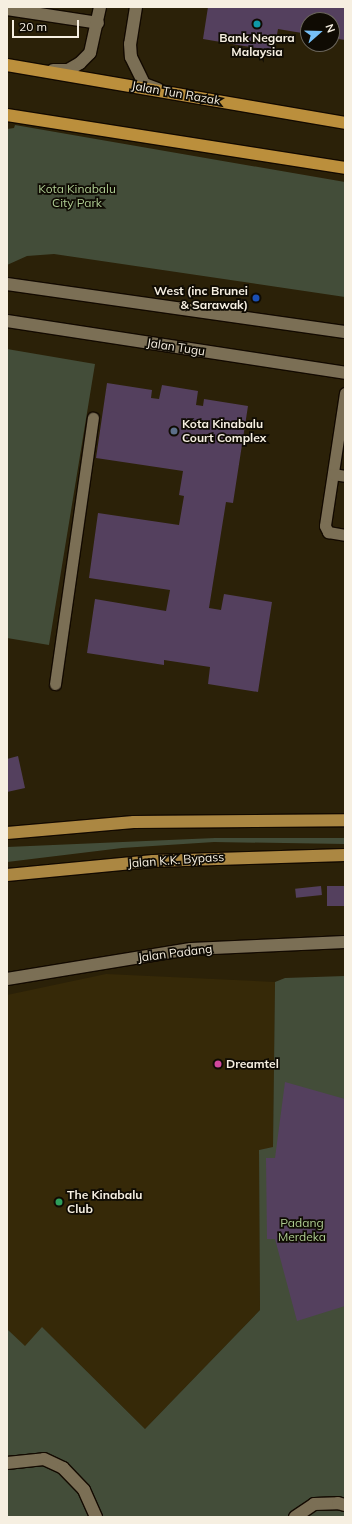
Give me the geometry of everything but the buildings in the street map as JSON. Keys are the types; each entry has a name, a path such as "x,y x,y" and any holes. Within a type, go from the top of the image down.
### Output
{"highway":[{"name":"Jalan Tun Razak","path":"7,65 345,123"},
{"path":"7,115 345,168"}],"main road":[{"path":"7,833 134,822 345,820"},
{"name":"Jalan K.K. Bypass","path":"7,875 153,861 345,855"}],"street":[{"path":"42,71 68,70 80,63 90,53 98,23 100,7"},
{"path":"136,7 130,44 131,57 144,84 163,91"},
{"path":"7,8 21,9 98,23"},
{"path":"7,284 345,332"},
{"name":"Jalan Tugu","path":"7,321 345,373"},
{"name":"Jalan Padang","path":"7,979 191,949 345,942"},
{"path":"7,1463 44,1459 63,1468 84,1490 96,1517"},
{"path":"295,1517 314,1504 338,1503 345,1505"}],"lane":[{"path":"345,392 343,423 333,474 325,531 345,535"},
{"path":"55,684 93,418"},
{"path":"333,474 345,476"}],"shaded area":[{"path":"106,974 275,982 273,1148 259,1150 260,1310 145,1429 43,1328 25,1347 7,1329 7,995"}],"green space":[{"name":"Kota Kinabalu City Park","path":"15,125 345,182 345,297 54,254 27,256 7,265 7,129 14,128"},
{"path":"7,349 95,364 49,645 7,638"},
{"path":"215,838 345,838 345,844 214,842 122,848 7,862 7,847"},
{"name":"Padang Merdeka","path":"345,976 345,1517 7,1517 7,1329 25,1346 42,1327 145,1429 260,1310 259,1150 273,1147 275,982 285,978"}],"place":[{"name":"Bank Negara Malaysia","path":"257,24"},
{"name":"West (inc Brunei & Sarawak)","path":"256,298"},
{"name":"Kota Kinabalu Court Complex","path":"174,431"},
{"name":"Dreamtel","path":"218,1064"},
{"name":"The Kinabalu Club","path":"59,1202"}]}
